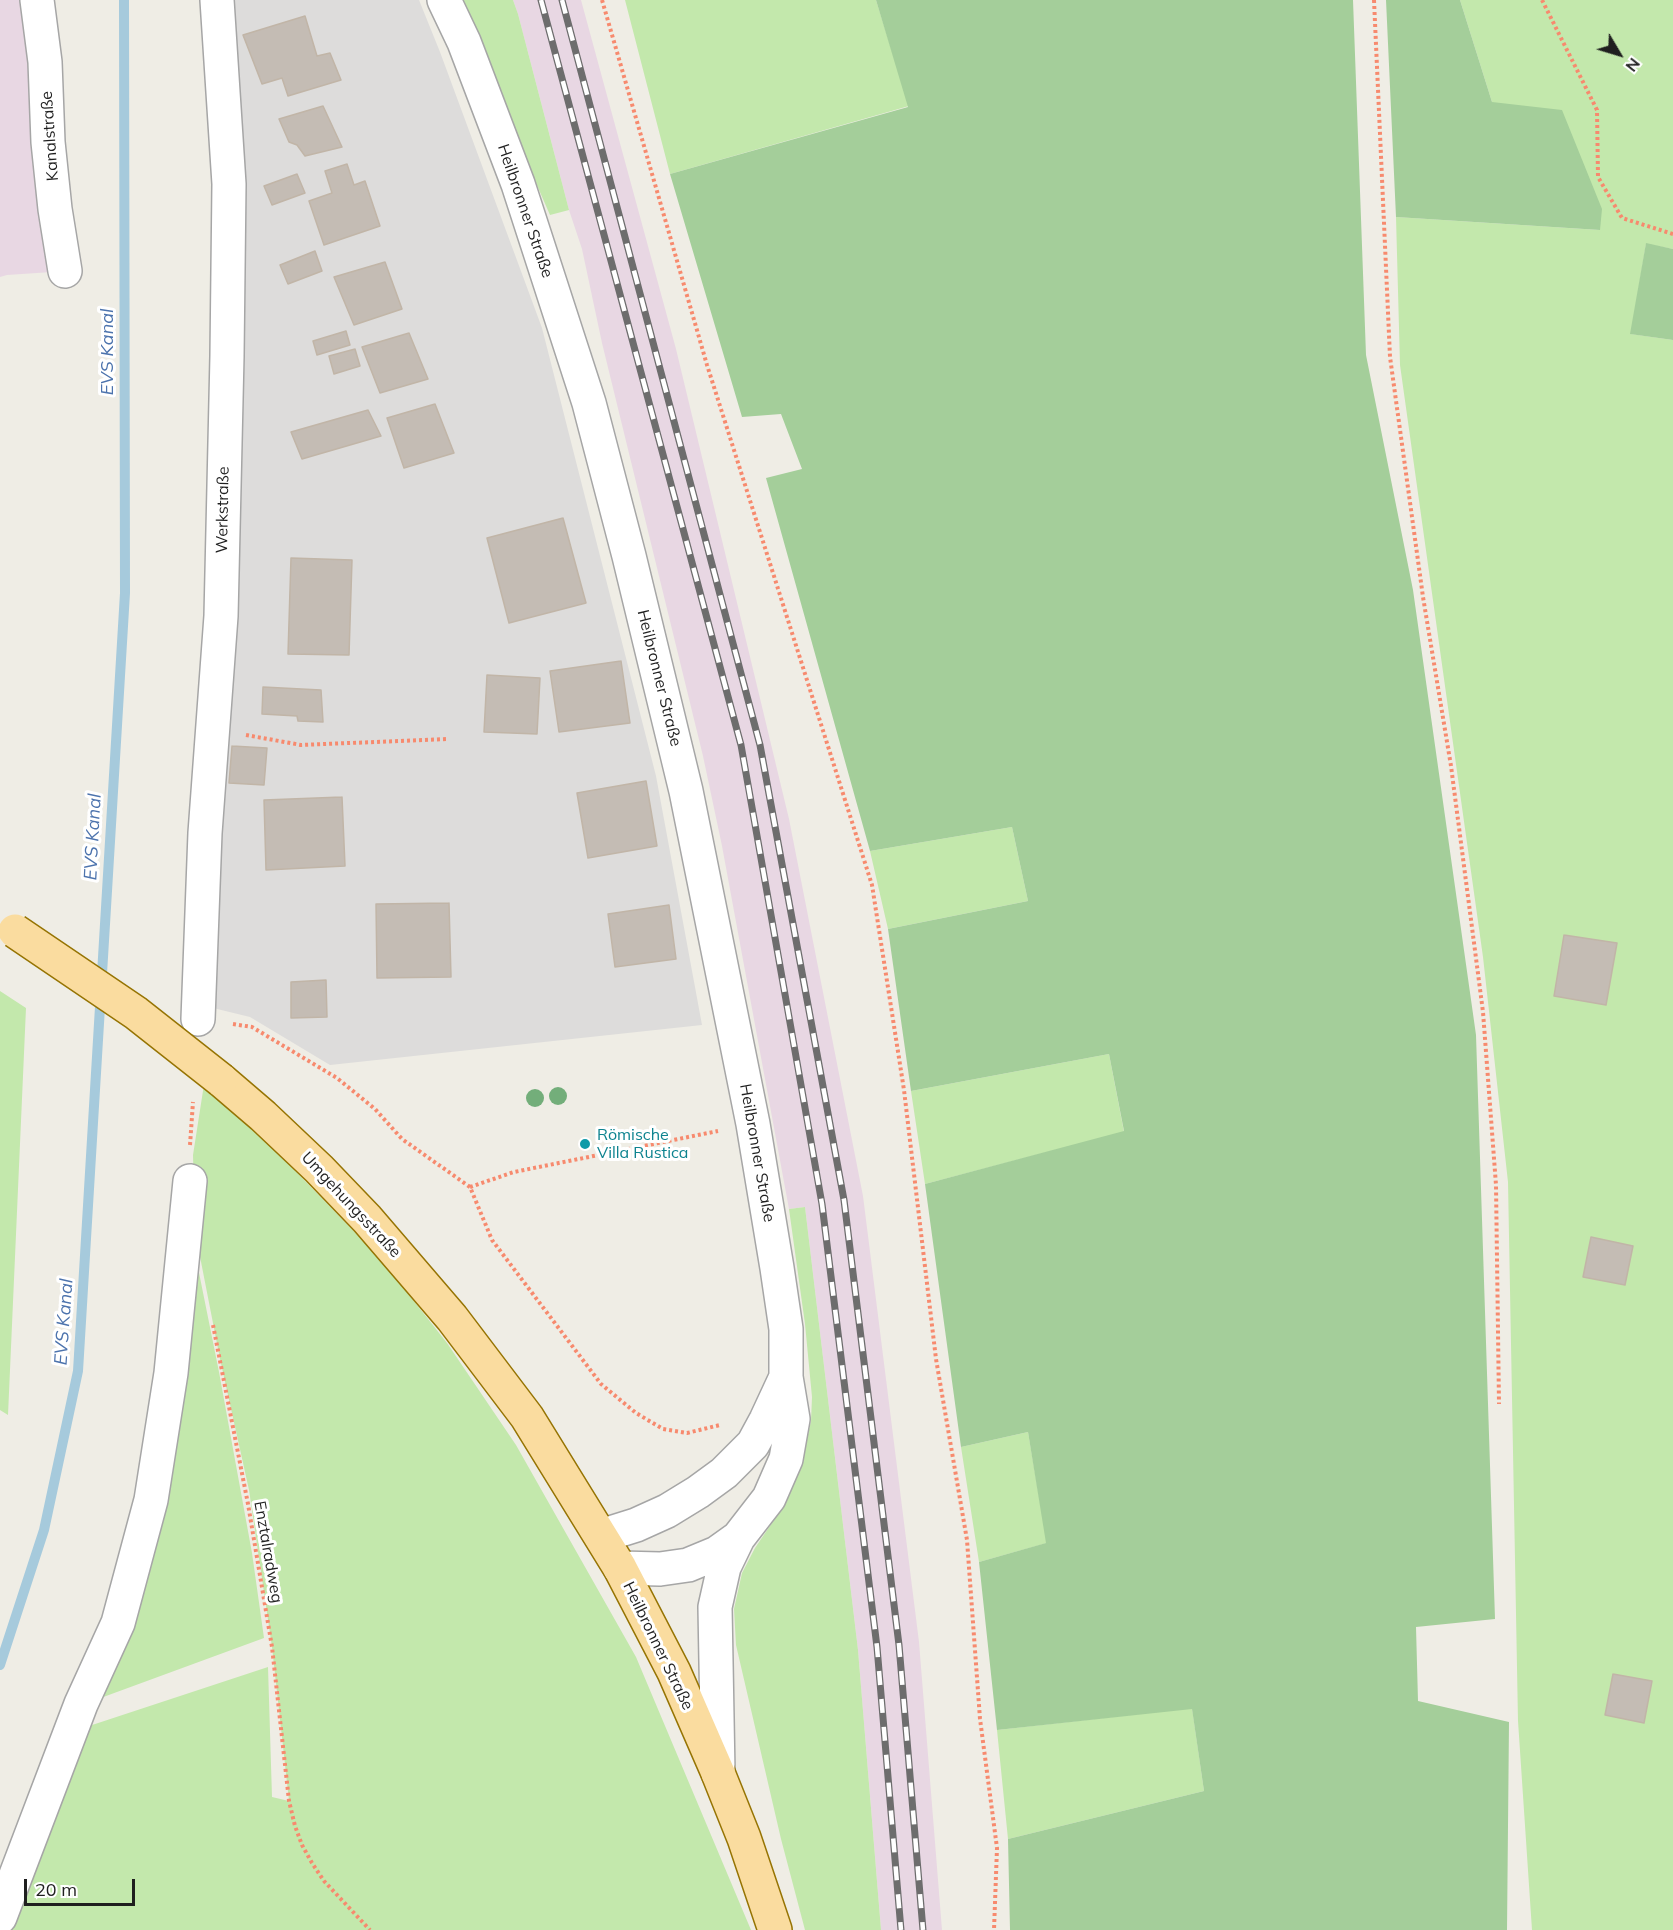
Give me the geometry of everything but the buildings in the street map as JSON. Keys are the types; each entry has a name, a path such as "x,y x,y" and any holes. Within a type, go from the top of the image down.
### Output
{"main road":[{"name":"Umgehungsstraße","path":"7,926 136,1013 221,1080 319,1169 367,1219 452,1318 527,1417 620,1568"},
{"name":"Heilbronner Straße","path":"620,1568 674,1672 718,1773 744,1838 775,1930"}],"street":[{"name":"Kanalstraße","path":"37,0 45,62 48,141 65,271"},
{"name":"Werkstraße","path":"198,1019 205,833 221,616 227,356 229,184 217,0"},
{"name":"Heilbronner Straße","path":"444,0 464,42 518,184 589,404 632,567 686,791 753,1124 786,1329 786,1377 793,1419 786,1459 768,1498 738,1539 724,1567 715,1607 718,1773"},
{"path":"0,1917 81,1704 118,1623 151,1500 171,1373 190,1181"},
{"name":"Heilbronner Straße","path":"601,1536 636,1525 667,1511 724,1473 753,1443 786,1377"},
{"name":"Heilbronner Straße","path":"620,1568 660,1569 688,1565 717,1553 738,1539"}],"path":[{"path":"602,0 707,365 872,885 904,1090 936,1359 967,1540 980,1719 997,1848 994,1930"},
{"path":"1374,0 1390,357 1423,597 1450,766 1483,1012 1497,1185 1498,1404"},
{"path":"1542,0 1597,110 1598,177 1622,218 1673,234"},
{"path":"213,729 301,745 448,739"},
{"path":"198,1019 252,1027 337,1078 375,1109 402,1139 470,1187 492,1240 601,1384 636,1413 663,1429 687,1433 729,1423"},
{"path":"470,1187 514,1172 753,1124"},
{"name":"Enztalradweg","path":"211,1314 248,1504 272,1647 289,1801 295,1826 302,1845 324,1881 370,1930"}],"shaded area":[{"path":"0,0 26,0 52,272 0,277"},
{"path":"231,0 419,0 542,328 656,776 702,1025 330,1065 250,1017 209,1007 243,382 242,179"},
{"path":"513,0 581,0 676,349 789,819 863,1196 919,1642 942,1930 881,1930 858,1650 805,1207 789,1209 722,846 703,756 602,343 582,249 569,210"}],"green space":[{"path":"456,0 513,0 569,210 550,215"},
{"path":"625,0 876,0 909,106 670,174"},
{"path":"876,0 1353,0 1366,355 1413,590 1476,1035 1495,1619 1416,1627 1418,1701 1509,1722 1507,1930 1010,1930 1008,1839 1204,1791 1192,1709 997,1730 979,1562 1046,1543 1028,1432 961,1447 925,1184 1124,1131 1109,1054 911,1091 888,929 1028,901 1012,827 870,851 766,478 802,469 781,414 742,417 670,174 908,107"},
{"path":"1386,0 1460,0 1492,102 1562,110 1602,209 1600,230 1396,217"},
{"path":"1460,0 1673,0 1673,249 1646,244 1631,334 1673,340 1673,1930 1532,1930 1518,1721 1508,1182 1483,957 1400,365 1396,217 1600,230 1492,102"},
{"path":"1646,243 1673,249 1673,340 1630,334"},
{"path":"1012,827 1028,901 888,929 870,851"},
{"path":"0,991 26,1008 8,1415 0,1410"},
{"path":"1109,1054 1124,1132 925,1184 911,1091"},
{"path":"205,1078 379,1257 447,1343 516,1445 636,1657 751,1930 3,1930 83,1728 268,1667 272,1797 289,1801 272,1647 249,1490 195,1231 193,1155"},
{"path":"805,1207 858,1650 881,1930 805,1930 781,1839 736,1645 734,1609 742,1573 755,1548 782,1508 801,1466 811,1421 812,1397 805,1324 789,1209"},
{"path":"190,1228 252,1553 264,1638 87,1703 122,1622"},
{"path":"1028,1432 1047,1543 979,1562 961,1447"},
{"path":"1192,1708 1204,1791 1008,1839 997,1730"}],"waterway":[{"name":"EVS Kanal","path":"0,1665 44,1530 78,1371 125,593 124,0"}],"railway":[{"path":"541,0 741,745 822,1204 877,1647 901,1930"},
{"path":"562,0 760,745 844,1200 899,1645 923,1930"}],"place":[{"name":"Römische Villa Rustica","path":"585,1144"}]}
